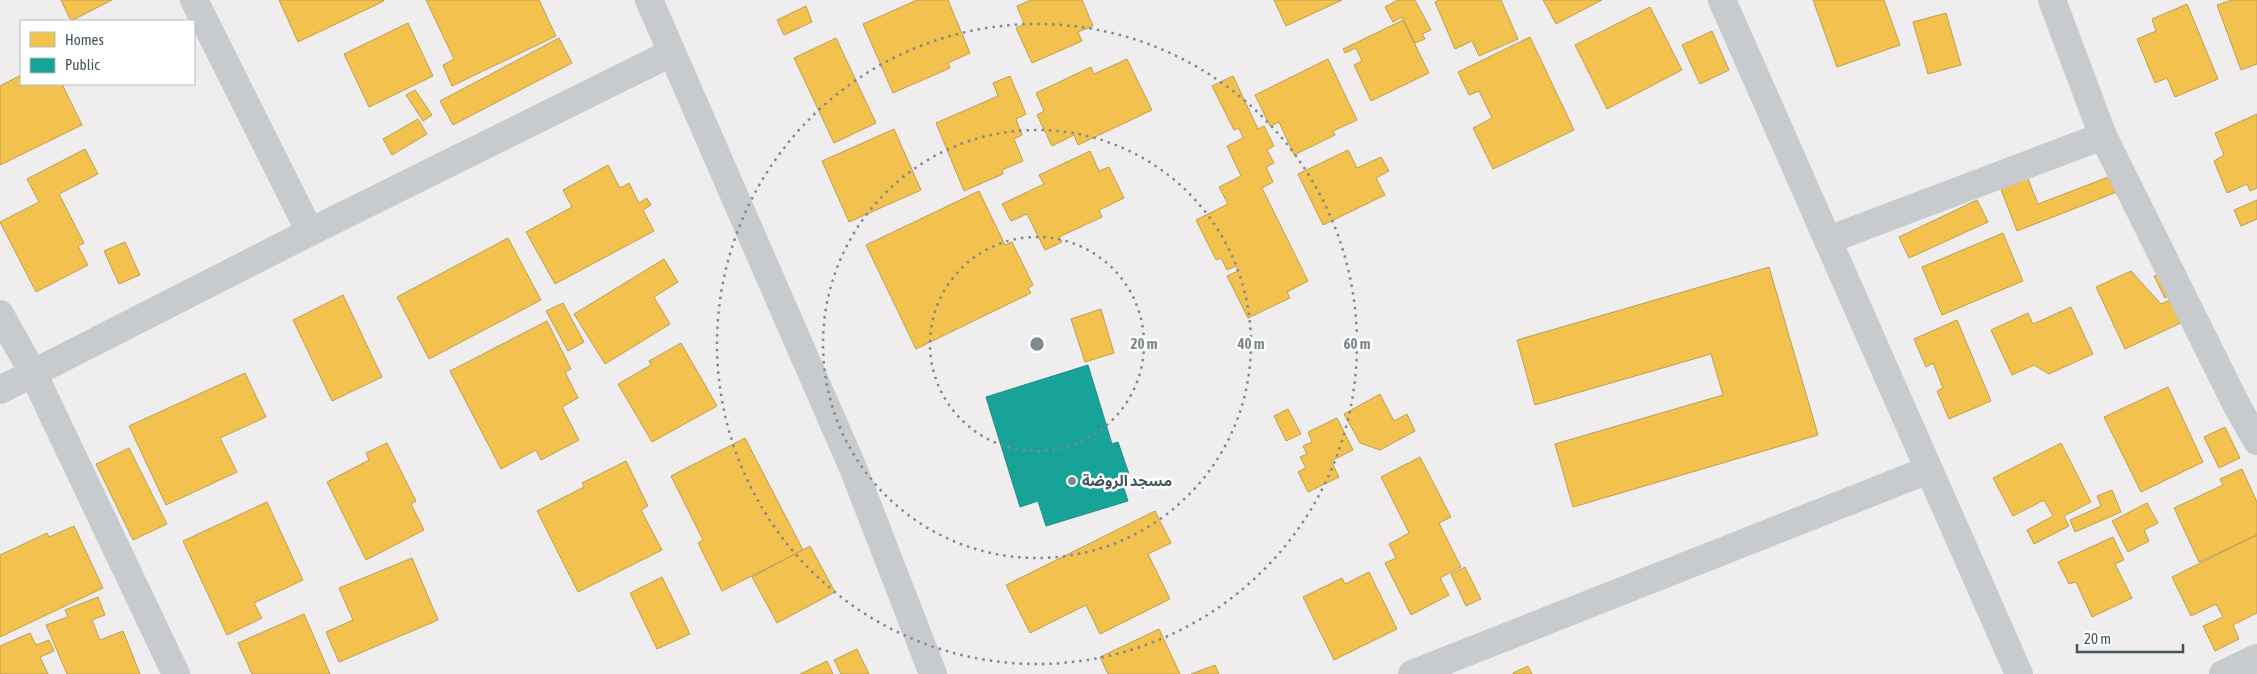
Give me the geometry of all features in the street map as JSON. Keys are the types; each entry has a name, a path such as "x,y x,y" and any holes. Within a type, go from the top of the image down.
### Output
{"street":[{"path":"194,0 310,232"},
{"path":"649,0 853,468 933,674"},
{"path":"1722,0 1928,470 2020,674"},
{"path":"2052,0 2103,136 2236,404 2257,441"},
{"path":"0,390 310,232 671,54"},
{"path":"1828,240 2103,136"},
{"path":"0,314 33,374 176,674"},
{"path":"1412,674 1928,470"},
{"path":"2223,674 2257,658"}],"building: Homes":[{"path":"61,0 112,0 73,20 71,20"},
{"path":"279,0 383,0 384,1 298,42"},
{"path":"426,0 539,0 556,36 452,86 443,65 454,59"},
{"path":"917,0 948,0 970,53 948,63 950,68 893,93 863,24"},
{"path":"1031,0 1082,0 1093,26 1078,32 1082,41 1032,63 1016,28 1024,24 1017,6"},
{"path":"1274,0 1342,0 1286,26"},
{"path":"1398,0 1415,0 1431,30 1422,34 1425,39 1415,43 1402,17 1393,22 1385,7"},
{"path":"1439,0 1501,0 1518,39 1479,56 1472,41 1455,49 1435,2"},
{"path":"1543,0 1602,0 1556,24"},
{"path":"1813,0 1884,0 1900,45 1837,67"},
{"path":"2232,0 2257,0 2257,64 2241,70 2217,5"},
{"path":"2187,4 2218,79 2175,97 2167,78 2155,83 2137,39 2156,31 2152,19"},
{"path":"806,6 812,22 784,35 777,20"},
{"path":"1650,7 1682,70 1607,109 1575,45"},
{"path":"1946,13 1961,65 1928,74 1913,22"},
{"path":"1403,20 1429,73 1371,101 1354,65 1362,61 1356,48 1345,53 1343,49"},
{"path":"408,23 433,76 369,107 344,54"},
{"path":"1712,31 1729,70 1700,84 1682,45"},
{"path":"1530,37 1574,130 1493,169 1473,128 1492,118 1479,91 1469,95 1458,72"},
{"path":"559,38 572,63 453,125 440,101"},
{"path":"836,38 876,123 834,143 794,58"},
{"path":"1127,59 1152,110 1078,145 1074,135 1052,146 1037,115 1044,111 1036,93 1091,67 1094,74"},
{"path":"1328,59 1357,120 1333,131 1335,135 1294,155 1279,122 1270,126 1255,95"},
{"path":"20,76 20,85 62,85 82,125 0,165 0,86"},
{"path":"1010,76 1026,114 1016,119 1022,135 1014,139 1023,161 1002,170 1003,174 964,191 936,123 998,96 993,83"},
{"path":"1233,76 1258,129 1264,126 1274,146 1267,150 1274,163 1266,167 1273,182 1262,188 1308,281 1287,292 1290,298 1248,318 1227,276 1238,271 1236,266 1227,270 1221,258 1216,260 1196,220 1228,204 1219,187 1241,176 1227,146 1243,138 1239,128 1234,130 1212,86"},
{"path":"415,90 432,115 423,121 406,95"},
{"path":"2257,114 2257,188 2250,191 2247,184 2227,193 2214,161 2224,155 2215,133"},
{"path":"418,119 427,134 392,155 383,139"},
{"path":"894,129 921,190 849,222 822,161"},
{"path":"85,149 98,174 59,194 84,243 78,246 88,265 36,292 0,222 39,202 27,179"},
{"path":"1348,150 1357,168 1381,157 1389,171 1376,178 1385,195 1323,225 1298,174"},
{"path":"1090,151 1099,171 1109,167 1124,198 1099,210 1102,217 1059,237 1062,242 1045,250 1027,214 1011,221 1002,204 1044,184 1039,175"},
{"path":"608,165 620,188 629,183 639,203 647,198 651,205 643,210 654,231 555,284 526,232 572,207 563,190"},
{"path":"2027,176 2038,204 2111,176 2117,192 2017,231 2000,187"},
{"path":"979,191 1005,245 1012,242 1033,285 1028,288 1031,293 916,349 866,245"},
{"path":"1977,200 1988,222 1909,258 1899,237"},
{"path":"2257,200 2257,219 2241,226 2234,210"},
{"path":"2003,233 2023,281 1942,315 1922,267"},
{"path":"508,238 541,300 429,359 397,297"},
{"path":"125,242 140,275 119,284 104,251"},
{"path":"664,259 678,282 654,297 670,324 605,364 574,314"},
{"path":"1769,267 1818,435 1573,507 1555,444 1723,395 1711,354 1535,405 1517,340"},
{"path":"2166,270 2178,292 2165,298 2154,276"},
{"path":"2131,271 2161,304 2174,298 2185,321 2125,349 2096,287"},
{"path":"343,295 382,377 332,401 293,320"},
{"path":"563,303 584,342 568,351 546,311"},
{"path":"2071,307 2093,354 2049,374 2034,365 2012,375 1991,330 2028,313 2033,324"},
{"path":"1101,309 1114,353 1085,362 1071,319"},
{"path":"1957,320 1991,401 1949,419 1937,391 1943,388 1933,363 1926,367 1914,339"},
{"path":"547,321 571,369 565,372 578,398 562,407 579,440 541,460 536,450 501,469 450,371"},
{"path":"681,343 717,406 652,442 618,384 651,365 649,361"},
{"path":"245,373 266,417 220,438 237,472 166,505 129,426"},
{"path":"2168,387 2203,462 2141,492 2104,417"},
{"path":"1380,394 1394,421 1407,414 1415,431 1380,450 1360,443 1344,414"},
{"path":"1288,409 1301,434 1286,441 1274,416"},
{"path":"1337,418 1353,450 1331,461 1339,477 1308,492 1298,472 1306,468 1300,457 1307,454 1303,446 1312,442 1308,432"},
{"path":"2225,427 2240,458 2219,468 2204,437"},
{"path":"745,438 803,550 722,591 698,543 703,540 671,476"},
{"path":"387,443 416,501 411,504 424,530 366,560 327,482 369,460 366,453"},
{"path":"2061,443 2091,502 2064,516 2069,526 2034,544 2027,530 2053,516 2044,500 2013,516 1993,478"},
{"path":"129,448 167,524 133,540 96,464"},
{"path":"1420,457 1451,517 1439,523 1461,567 1440,578 1449,595 1411,615 1385,563 1396,558 1389,544 1409,533 1381,477"},
{"path":"626,461 648,506 641,510 662,550 578,592 537,511 584,487 582,483"},
{"path":"2242,469 2257,502 2257,535 2199,562 2174,508 2223,485 2220,479"},
{"path":"2112,490 2121,512 2075,532 2070,520 2101,506 2097,496"},
{"path":"267,502 303,580 254,603 262,618 227,635 183,541"},
{"path":"2147,503 2158,523 2144,530 2149,541 2128,552 2112,521"},
{"path":"1155,511 1171,543 1148,554 1170,599 1100,634 1086,605 1030,633 1006,585"},
{"path":"74,526 103,588 0,637 0,555 47,533 49,537"},
{"path":"2257,535 2257,613 2233,625 2239,639 2215,651 2203,626 2223,617 2216,604 2191,616 2172,577"},
{"path":"2113,537 2124,560 2115,564 2132,598 2092,617 2076,582 2069,584 2058,562"},
{"path":"810,546 835,592 777,623 752,577"},
{"path":"412,558 438,620 339,662 326,632 353,620 339,588"},
{"path":"1465,567 1481,599 1466,606 1451,574"},
{"path":"1369,572 1397,629 1334,660 1303,597 1342,578 1345,584"},
{"path":"662,577 690,634 657,649 630,593"},
{"path":"98,597 105,615 92,620 100,640 123,631 140,674 67,674 46,625 68,617 65,610"},
{"path":"304,614 330,674 252,674 238,643"},
{"path":"1159,629 1180,674 1108,674 1100,657"},
{"path":"30,633 36,645 49,640 54,651 40,657 48,674 0,674 0,646"},
{"path":"857,649 869,674 841,674 834,660"},
{"path":"827,661 833,674 800,674"},
{"path":"1215,665 1219,674 1191,674"},
{"path":"1528,666 1532,674 1513,674 1513,673"}],"building: Public":[{"path":"1088,365 1112,444 1118,442 1129,474 1120,476 1128,501 1046,526 1038,501 1020,507 986,397"}],"place":[{"name":"مسجد الروضة","path":"1072,481"}]}
